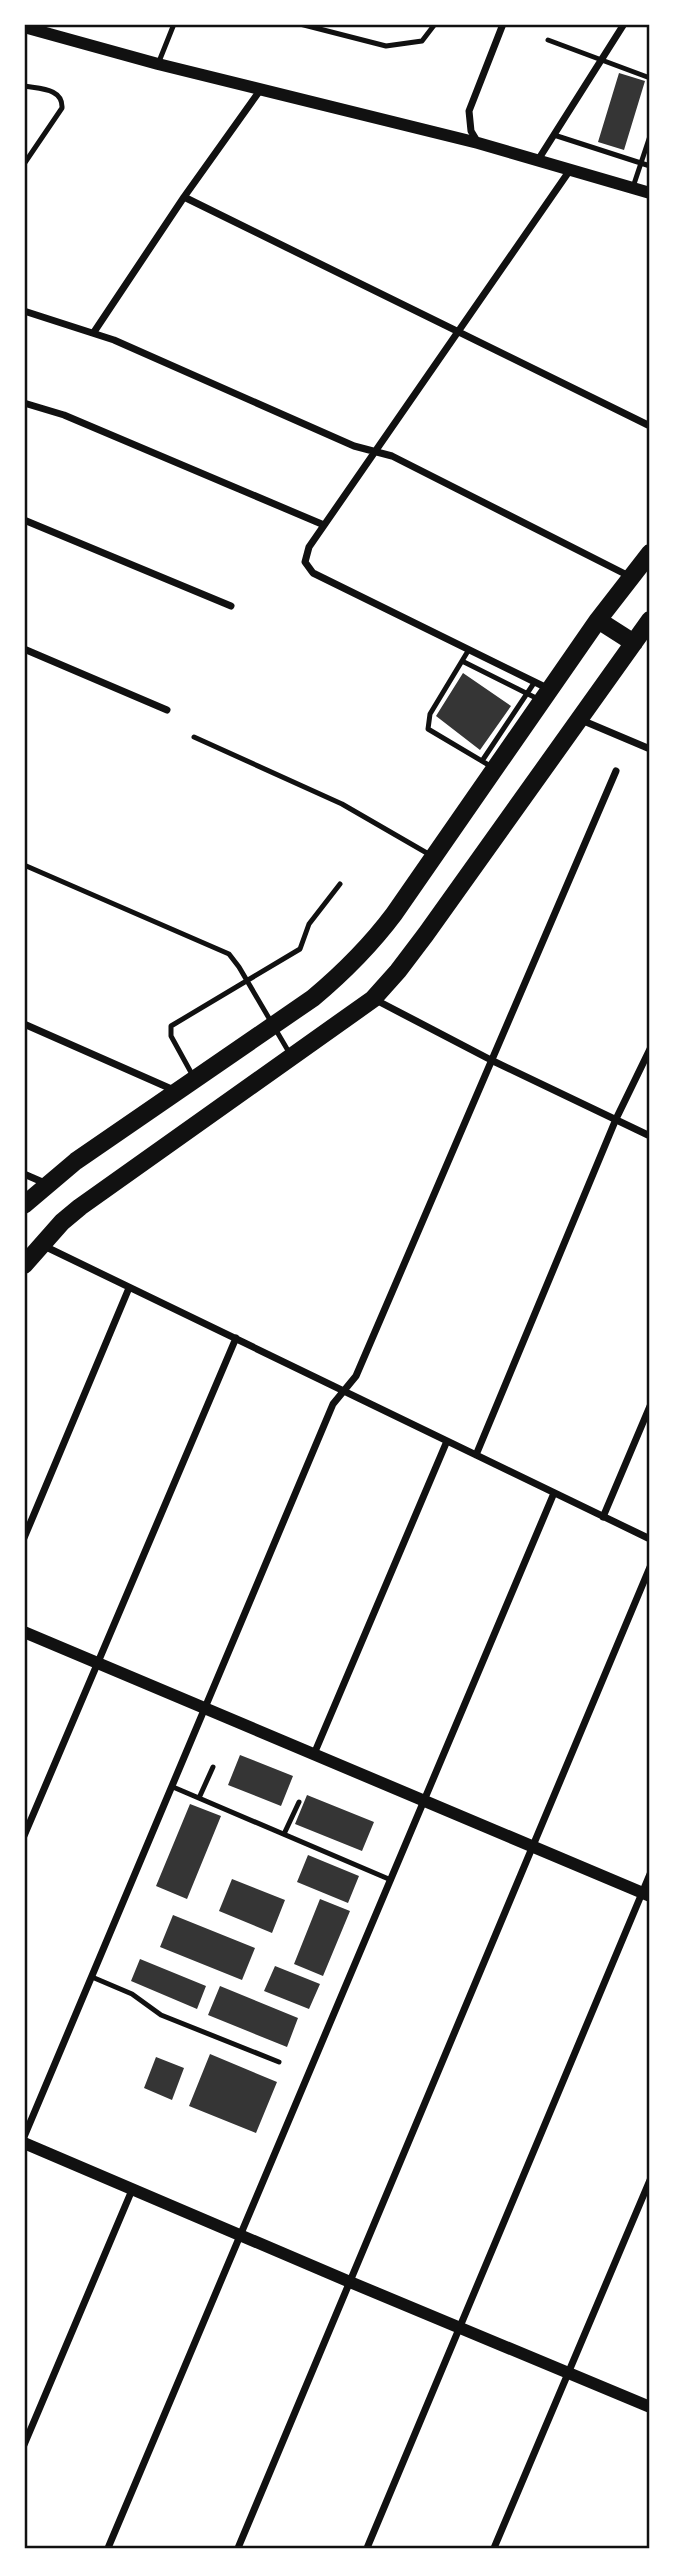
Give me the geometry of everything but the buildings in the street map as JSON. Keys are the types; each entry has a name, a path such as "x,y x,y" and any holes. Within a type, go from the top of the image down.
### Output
{"main road":[{"path":"24,1205 48,1184 313,998 349,969 372,943 434,858 489,765 547,696 598,620 649,553"},
{"path":"598,620 634,643"},
{"path":"24,1265 79,1207 373,999 426,934 649,620"}],"street":[{"path":"478,143 471,131 469,111 503,24"},
{"path":"538,160 624,24"},
{"path":"29,27 158,64 478,143 649,193"},
{"path":"94,332 184,197 261,89"},
{"path":"547,696 534,683 313,573 304,562 309,547 324,524 570,169"},
{"path":"184,197 649,426"},
{"path":"24,311 94,332 354,446 392,456 632,577"},
{"path":"24,402 64,415 324,524"},
{"path":"24,520 231,606"},
{"path":"24,649 167,710"},
{"path":"578,719 649,749"},
{"path":"24,2137 333,1404 356,1376 616,771"},
{"path":"373,999 491,1060 649,1136"},
{"path":"24,1024 177,1091"},
{"path":"476,1455 616,1119 649,1049"},
{"path":"24,1174 48,1184"},
{"path":"41,1245 649,1539"},
{"path":"24,1538 129,1288"},
{"path":"24,1836 236,1338"},
{"path":"603,1517 649,1406"},
{"path":"314,1754 447,1441"},
{"path":"108,2549 554,1493"},
{"path":"238,2549 649,1567"},
{"path":"24,1632 645,1894"},
{"path":"367,2549 645,1894 649,1874"},
{"path":"24,2143 349,2283 649,2407"},
{"path":"494,2549 649,2180"},
{"path":"24,2445 132,2190"}],"lane":[{"path":"158,64 174,24"},
{"path":"300,24 386,46 397,46 422,41 435,24"},
{"path":"548,40 649,78"},
{"path":"24,86 54,92 59,95 62,108 24,164"},
{"path":"554,135 649,166"},
{"path":"633,189 649,136"},
{"path":"468,650 430,714 428,729 489,765 534,683"},
{"path":"462,662 527,693 547,696"},
{"path":"194,737 342,804 434,858"},
{"path":"24,865 233,957 292,1057"},
{"path":"195,1079 171,1036 171,1026 300,949 309,924 340,884"},
{"path":"199,1798 213,1767"},
{"path":"173,1787 391,1880"},
{"path":"284,1834 299,1802"},
{"path":"92,1978 132,1994 161,2015 279,2062"}]}
